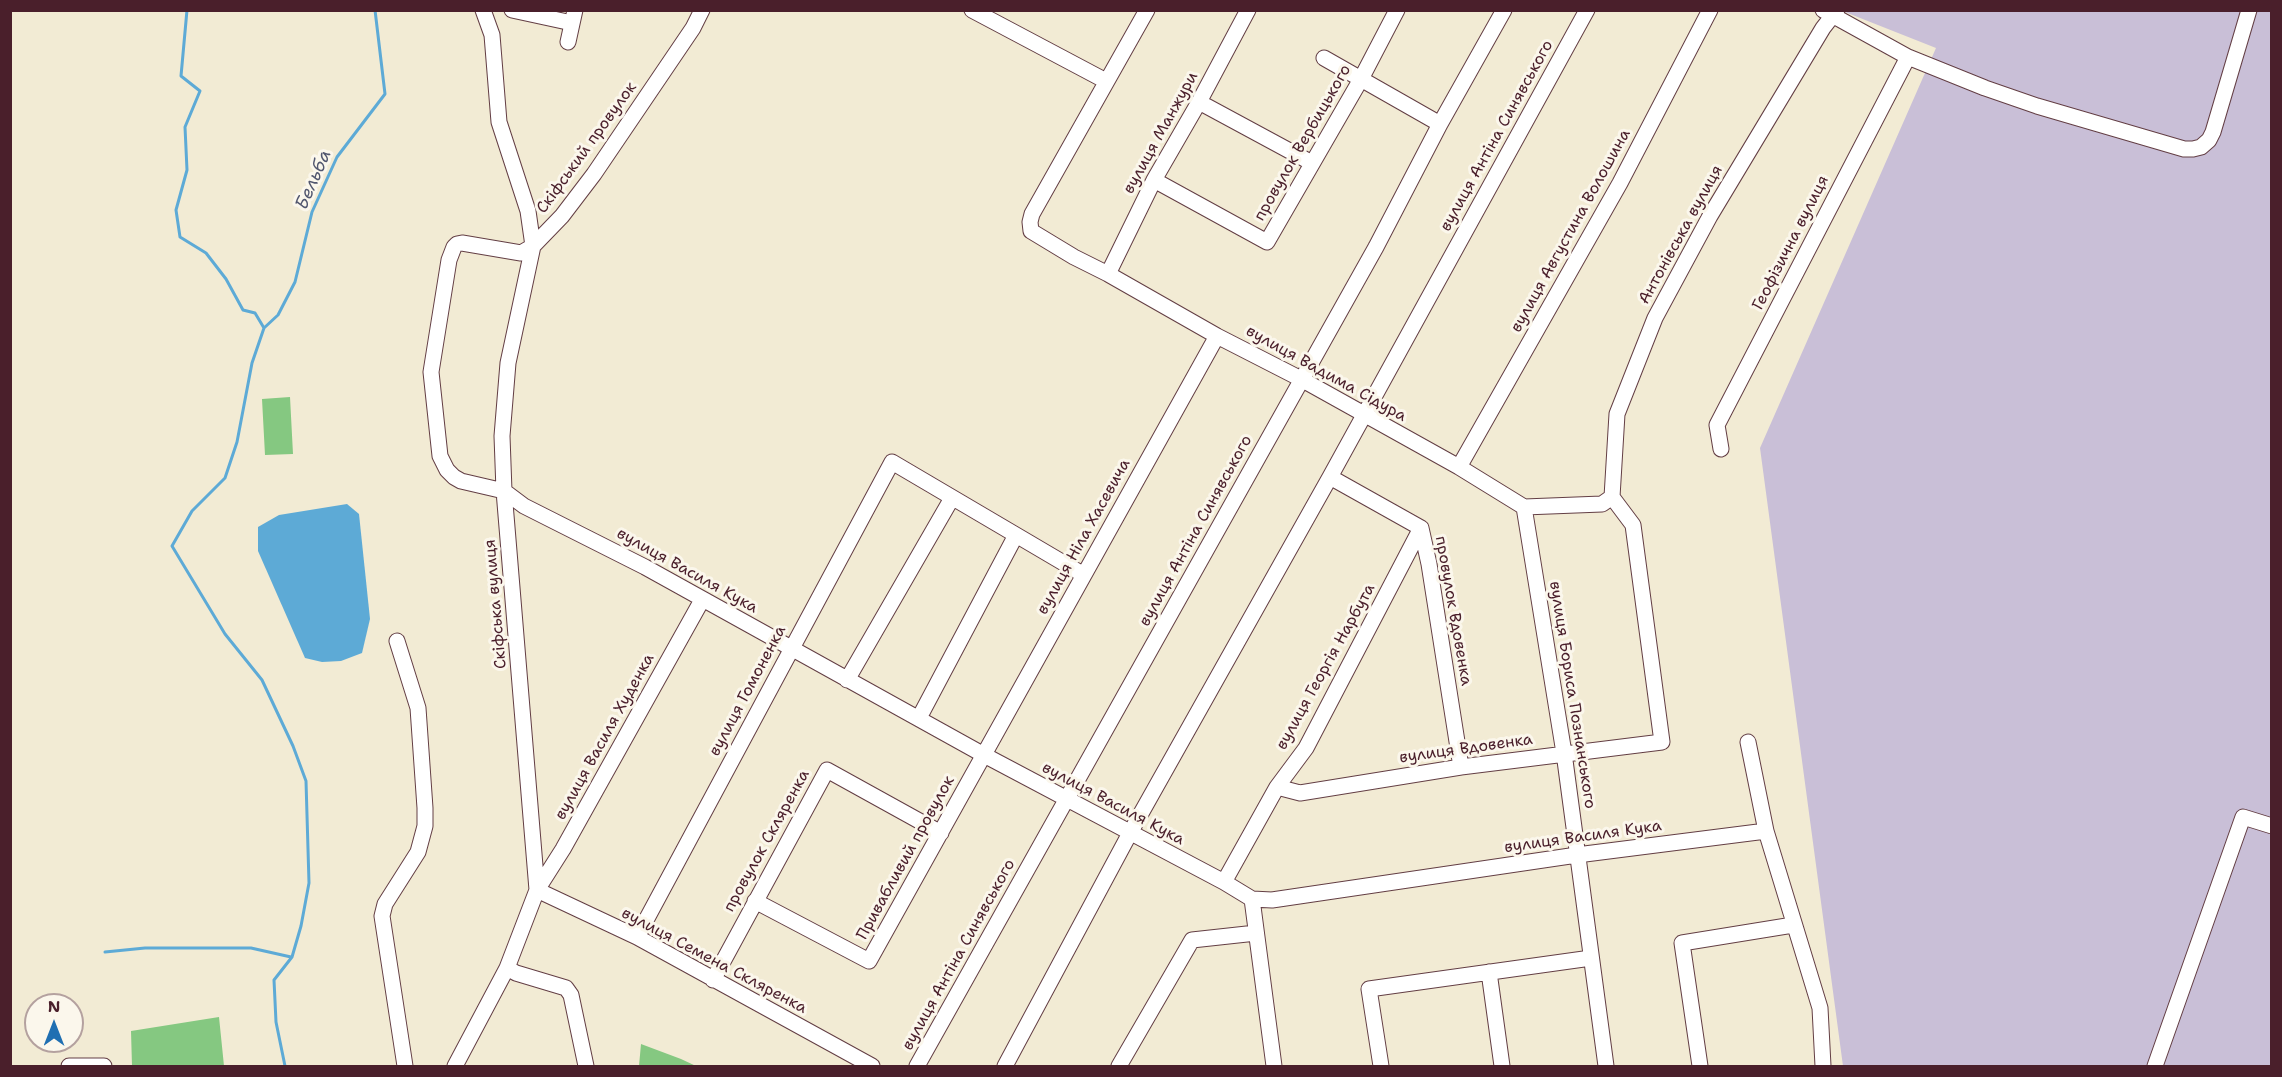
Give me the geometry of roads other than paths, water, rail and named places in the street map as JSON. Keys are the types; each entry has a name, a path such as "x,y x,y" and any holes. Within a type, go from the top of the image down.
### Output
{"street":[{"path":"483,10 492,34 499,123 528,211 533,246 508,363 502,436 504,490 461,481 447,470 440,456 431,372 449,260 454,247 462,243 521,253 533,246"},
{"path":"512,10 573,17 568,42"},
{"name":"Скіфський провулок","path":"533,246 562,216 594,174 693,28 702,10"},
{"path":"972,10 1106,81 1141,12"},
{"name":"провулок Вербицького","path":"1154,180 1267,242 1361,79 1397,10"},
{"name":"вулиця Антіна Синявського","path":"917,1066 1376,247 1440,124 1504,10"},
{"name":"вулиця Антіна Синявського","path":"1005,1066 1130,833 1330,477 1587,10"},
{"name":"вулиця Августина Волошина","path":"1459,467 1620,183 1710,10"},
{"path":"1831,12 1908,57 1985,88 2184,149 2201,147 2213,132 2249,10"},
{"name":"вулиця Манжури","path":"1108,274 1154,180 1199,102 1242,12"},
{"name":"Антонівська вулиця","path":"1612,497 1617,414 1655,318 1710,216 1831,12"},
{"name":"Геофізична вулиця","path":"1721,449 1717,425 1908,57"},
{"path":"1324,58 1440,124"},
{"name":"вулиця Вадима Сідура","path":"1106,81 1032,214 1031,231 1217,336 1301,379 1459,467 1524,507"},
{"path":"1199,102 1312,162"},
{"name":"вулиця Ніла Хасевича","path":"984,755 1217,336"},
{"name":"вулиця Гомоненка","path":"637,937 892,462 952,498"},
{"name":"провулок Вдовенка","path":"1330,477 1421,528 1429,564 1461,767"},
{"name":"вулиця Василя Кука","path":"504,490 524,506 607,547 1066,800 1224,882 1252,899 1272,900 1577,855 1766,831"},
{"name":"Скіфська вулиця","path":"455,1066 507,968 537,890 504,490"},
{"path":"1524,507 1602,504 1612,497"},
{"name":"вулиця Вдовенка","path":"1277,787 1300,793 1461,767 1662,742 1633,525 1612,497"},
{"path":"847,680 952,498 1084,575"},
{"name":"вулиця Бориса Познанського","path":"1524,507 1564,753 1606,1066"},
{"name":"вулиця Георгія Нарбута","path":"1224,882 1277,787 1306,748 1421,528"},
{"path":"919,718 1016,536"},
{"name":"вулиця Василя Худенка","path":"537,890 563,849 702,600"},
{"path":"397,641 418,708 425,808 425,826 418,852 385,903 382,916 405,1066"},
{"path":"1748,742 1766,831 1820,1008 1823,1066"},
{"name":"Привабливий провулок","path":"755,901 869,961 984,755"},
{"name":"провулок Скляренка","path":"713,980 826,770 941,833"},
{"path":"2156,1066 2243,817 2271,826"},
{"name":"вулиця Семена Скляренка","path":"537,890 637,937 872,1066"},
{"path":"1252,899 1274,1066"},
{"path":"1700,1066 1682,943 1793,925"},
{"path":"1119,1066 1192,940 1256,933"},
{"path":"1381,1066 1369,989 1591,958"},
{"path":"507,968 516,973 566,988 572,995 586,1066"},
{"path":"1489,972 1502,1066"},
{"path":"69,1066 104,1066"}],"water":[{"path":"347,504 359,514 370,619 362,653 341,661 322,662 305,658 258,551 258,527 279,515"}],"waterway":[{"path":"187,10 181,76 200,91 185,127 187,170 176,210 180,237 206,253 226,279 243,310 255,313 264,328 252,363 237,442 225,478 192,511 172,546 225,634 262,680 293,746 306,781 309,883 301,926 292,957 274,980 276,1022 285,1066"},
{"name":"Бельба","path":"264,328 278,315 295,282 312,212 337,157 385,94 375,10"},
{"path":"105,952 145,948 251,948 291,957"}]}
